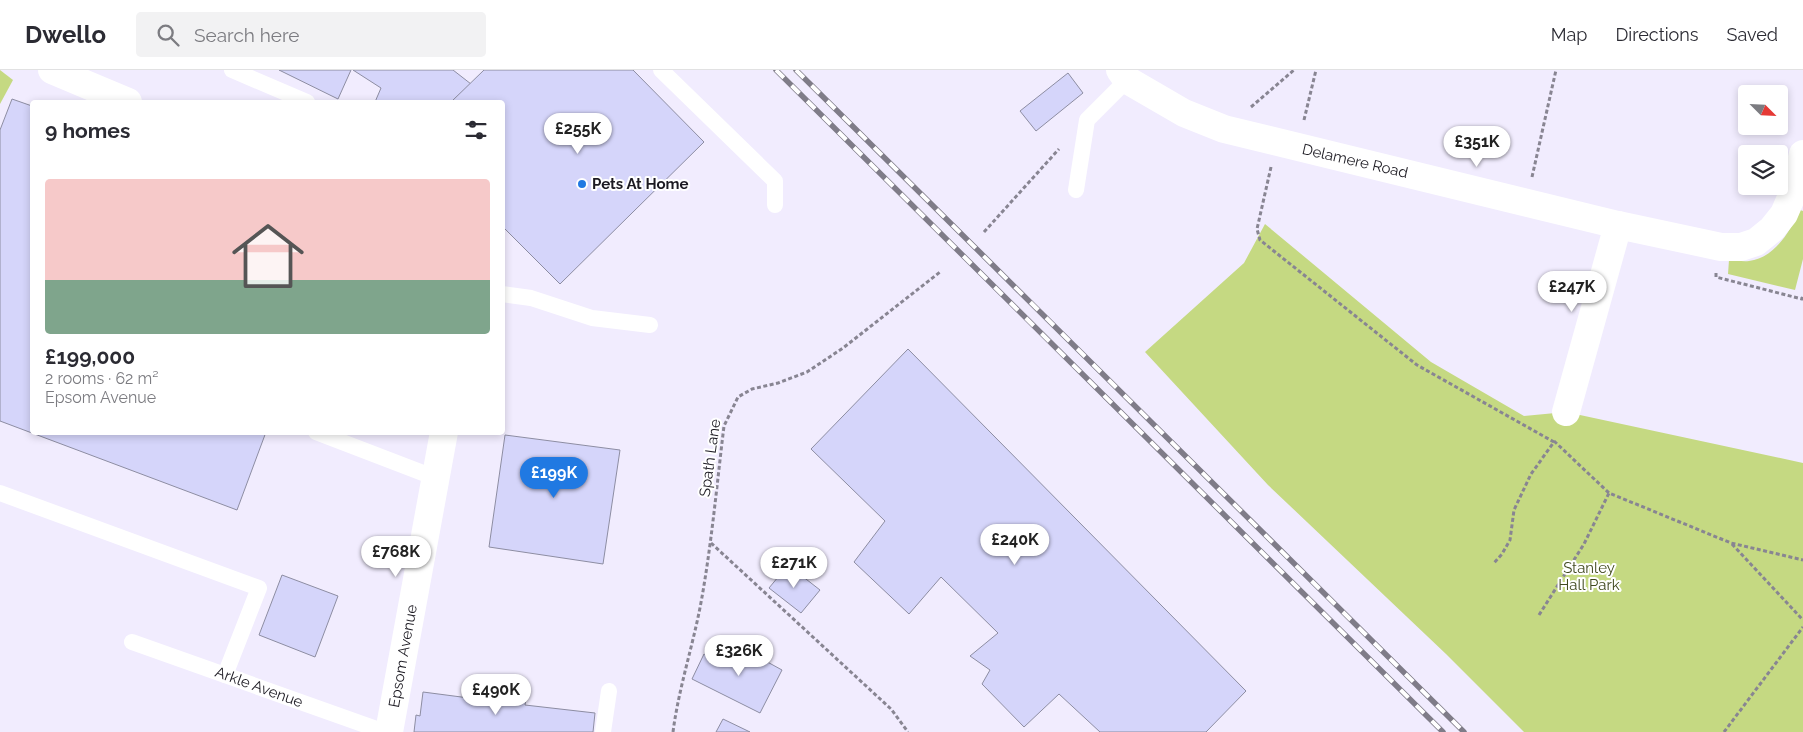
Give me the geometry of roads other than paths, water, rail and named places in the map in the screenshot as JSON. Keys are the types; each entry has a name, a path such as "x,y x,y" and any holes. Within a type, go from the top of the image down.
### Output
{"street":[{"path":"52,70 85,76 113,98 120,100"},
{"name":"Delamere Road","path":"1124,75 1184,113 1224,129 1618,225 1721,247 1741,247 1756,242 1772,229 1798,195 1803,154"},
{"path":"1566,412 1618,225"},
{"name":"Epsom Avenue","path":"389,732 443,435"}],"lane":[{"path":"232,70 302,100"},
{"path":"661,70 775,181 775,205"},
{"path":"1076,190 1087,120 1124,75"},
{"path":"505,294 531,298 592,318 650,325"},
{"path":"324,435 436,478"},
{"path":"0,494 259,588 225,675"},
{"name":"Arkle Avenue","path":"132,642 385,732"},
{"path":"603,732 609,691"}],"railway":[{"path":"776,70 1443,732"},
{"path":"796,70 1464,732"}],"place":[{"name":"Pets At Home","path":"582,184"}],"park label":[{"name":"Stanley Hall Park","path":"1589,576"}]}
